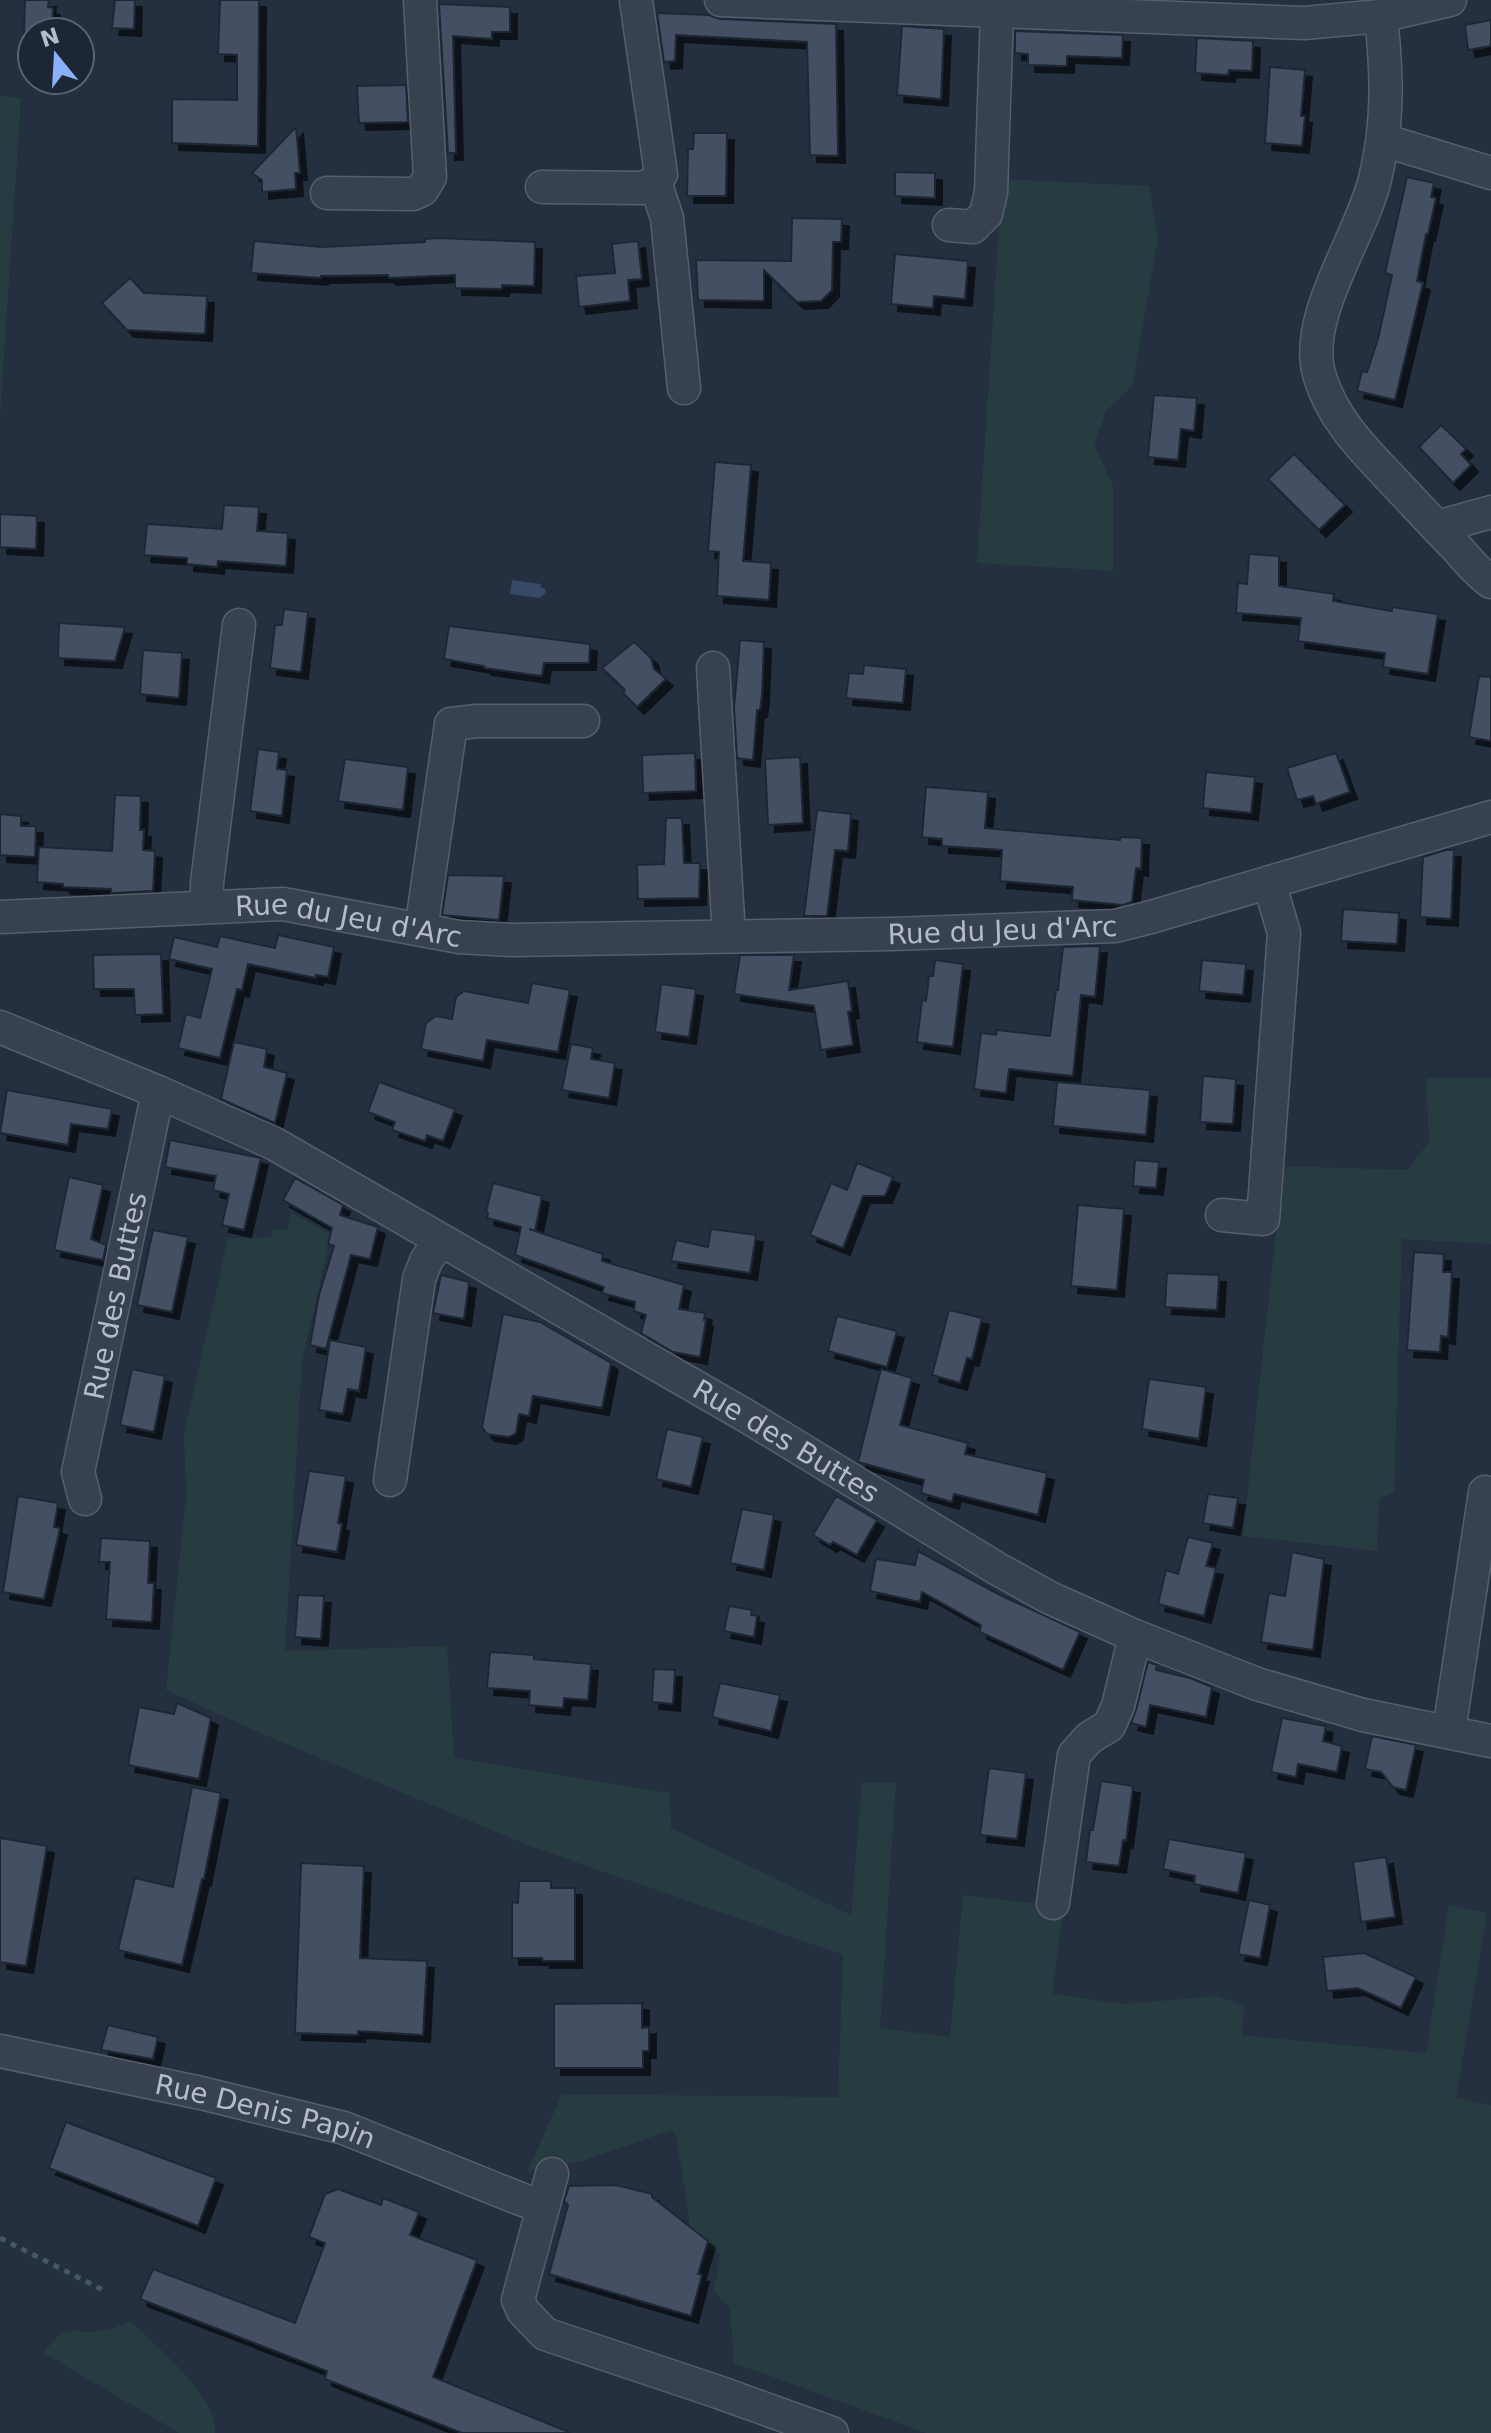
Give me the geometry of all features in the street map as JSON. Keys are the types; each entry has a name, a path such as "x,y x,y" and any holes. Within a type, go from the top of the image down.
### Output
{"street":[{"path":"327,193 413,194 422,190 430,177 420,0"},
{"path":"542,187 643,188 655,182 661,174 636,0"},
{"path":"721,0 1304,23 1381,16 1437,2"},
{"path":"949,225 973,227 986,214 991,192 997,12"},
{"path":"1381,16 1387,95 1383,140 1365,211 1324,307 1316,341 1318,371 1329,401 1349,433 1491,582"},
{"path":"1383,140 1491,173"},
{"path":"655,182 667,218 684,388"},
{"path":"1437,527 1491,512"},
{"name":"Rue du Jeu d'Arc","path":"207,907 207,883 239,625"},
{"path":"713,668 729,936"},
{"path":"421,930 451,724 477,721 583,721"},
{"name":"Rue du Jeu d'Arc","path":"0,917 283,904 459,937 512,940 1115,926 1491,817"},
{"path":"1222,1215 1263,1219 1284,933 1269,882"},
{"name":"Rue des Buttes","path":"0,1027 273,1143 748,1417 1050,1598 1135,1636 1272,1688 1363,1715 1491,1741"},
{"name":"Rue des Buttes","path":"85,1499 78,1472 158,1092"},
{"path":"390,1480 419,1279 439,1241"},
{"path":"1449,1731 1485,1492"},
{"path":"1053,1903 1074,1755 1089,1738 1109,1726 1118,1706 1135,1636"},
{"name":"Rue Denis Papin","path":"0,2051 201,2093 344,2128 533,2203"},
{"path":"552,2174 533,2203 518,2300 523,2311 545,2334 832,2433"}],"path":[{"path":"0,2238 107,2292"}],"green space":[{"path":"0,96 21,98 0,418"},
{"path":"1002,179 1149,186 1158,237 1133,385 1106,411 1094,445 1113,486 1113,571 977,563"},
{"path":"1426,1078 1491,1078 1491,1244 1402,1239 1394,1492 1379,1499 1377,1551 1243,1536 1283,1166 1407,1170 1429,1142"},
{"path":"291,1213 331,1234 302,1362 285,1651 447,1646 454,1758 670,1793 671,1828 851,1915 862,1782 896,1783 880,2028 950,2037 963,1895 1064,1907 1052,1994 1124,2004 1218,1996 1244,2006 1242,2035 1426,2053 1449,1905 1487,1913 1456,2098 1491,2105 1491,2433 926,2433 734,2363 730,2307 714,2292 720,2254 688,2242 689,2216 676,2137 672,2130 582,2161 527,2172 562,2094 838,2097 843,1955 527,1845 260,1733 166,1690 186,1496 184,1434 228,1238 271,1238 272,1230 287,1230"},
{"path":"130,2321 197,2388 214,2419 215,2433 179,2433 44,2353 65,2332 95,2332"}],"water":[{"path":"512,580 541,584 540,587 546,592 540,598 510,594"}],"building":[{"path":"25,0 49,0 48,7 53,8 53,16 24,16"},
{"path":"115,0 135,0 134,29 112,28"},
{"path":"220,0 259,0 258,146 172,143 172,99 237,100 237,55 218,54"},
{"path":"439,4 510,7 510,32 492,32 492,39 453,36 456,153 448,153"},
{"path":"657,13 836,24 838,156 810,155 807,42 676,35 675,61 664,62"},
{"path":"1491,20 1491,46 1468,50 1465,25"},
{"path":"902,26 944,29 941,99 897,95"},
{"path":"1015,31 1123,35 1122,58 1067,56 1067,66 1028,65 1028,54 1015,53"},
{"path":"1197,38 1253,41 1252,71 1229,70 1228,75 1195,73"},
{"path":"1270,67 1305,70 1302,146 1265,143"},
{"path":"406,85 408,122 359,123 357,86"},
{"path":"296,127 300,173 295,173 296,189 262,192 262,180 252,173"},
{"path":"694,133 727,133 726,196 687,196 688,149 693,149"},
{"path":"895,172 935,173 935,198 895,196"},
{"path":"1407,177 1434,183 1431,197 1436,198 1417,281 1423,283 1395,400 1357,391 1362,371 1367,372 1378,339 1392,275 1385,273"},
{"path":"792,218 842,219 841,242 833,242 832,290 821,301 797,302 764,270 764,301 698,300 696,260 791,261"},
{"path":"425,239 535,242 534,286 455,288 455,275 321,278 251,273 254,241 322,247 425,242"},
{"path":"638,241 642,279 628,280 630,301 579,307 576,276 615,273 612,244"},
{"path":"895,254 968,261 965,299 934,296 933,308 891,304"},
{"path":"130,278 144,293 207,296 205,334 127,330 102,303"},
{"path":"1154,395 1197,398 1194,431 1181,429 1178,460 1148,457"},
{"path":"1441,425 1466,449 1461,454 1471,465 1453,483 1419,447"},
{"path":"1294,454 1345,505 1319,530 1268,479"},
{"path":"715,462 751,465 743,561 771,563 769,600 717,596 719,552 708,551"},
{"path":"224,505 259,507 257,531 288,533 286,566 218,561 217,567 187,564 187,558 144,555 147,524 222,529"},
{"path":"0,514 37,516 36,549 0,547"},
{"path":"1249,554 1279,556 1279,586 1334,594 1333,601 1392,611 1392,607 1438,614 1428,674 1383,667 1385,653 1298,641 1301,618 1236,613 1238,583 1247,584"},
{"path":"284,609 308,612 301,672 270,668 275,625 282,625"},
{"path":"59,623 125,627 115,661 58,658"},
{"path":"449,626 590,644 589,663 544,663 542,676 444,659"},
{"path":"740,640 764,642 762,695 760,710 757,710 753,760 737,758 734,708"},
{"path":"634,642 651,658 654,669 666,679 637,707 623,693 625,690 602,668"},
{"path":"143,650 182,653 179,698 140,694"},
{"path":"864,665 906,669 903,703 846,698 849,673 863,674"},
{"path":"1479,676 1491,677 1491,741 1469,737"},
{"path":"258,749 279,752 277,769 287,770 282,816 250,811"},
{"path":"695,753 696,791 643,793 642,755"},
{"path":"1336,753 1350,792 1316,804 1313,796 1297,800 1287,768"},
{"path":"800,757 803,823 768,825 765,759"},
{"path":"345,759 408,767 403,810 338,801"},
{"path":"1206,772 1255,777 1251,813 1203,808"},
{"path":"926,787 988,792 985,828 1120,840 1120,837 1142,838 1141,869 1136,868 1132,902 1123,905 1072,900 1073,887 1000,881 1002,850 942,846 942,839 922,837"},
{"path":"115,795 141,796 143,850 155,851 153,891 111,893 111,889 63,887 63,884 37,882 39,847 112,851"},
{"path":"817,810 851,814 848,851 835,850 827,916 804,916"},
{"path":"0,814 21,816 21,826 36,826 35,857 0,855"},
{"path":"666,818 682,818 684,863 700,863 699,898 638,899 637,865 664,864"},
{"path":"1454,850 1451,919 1420,917 1423,857"},
{"path":"448,875 504,876 499,920 442,915"},
{"path":"1343,909 1399,913 1397,944 1341,941"},
{"path":"278,935 334,947 328,977 316,975 316,978 248,964 242,990 237,989 220,1058 178,1048 186,1014 200,1018 212,969 169,959 174,937 217,947 220,936 275,948"},
{"path":"1100,946 1095,997 1081,995 1073,1076 1009,1069 1006,1093 974,1089 981,1033 996,1035 997,1030 1050,1036 1063,947"},
{"path":"161,954 163,1014 135,1015 134,989 94,989 93,955"},
{"path":"740,955 794,955 789,990 848,981 852,1011 848,1012 853,1045 821,1050 814,1006 734,994"},
{"path":"935,960 963,964 953,1047 917,1042 922,1000 926,1001 929,976 933,976"},
{"path":"1202,960 1246,964 1243,995 1199,991"},
{"path":"532,983 570,990 558,1052 487,1040 483,1061 421,1049 426,1023 436,1016 452,1019 456,997 464,991 528,1003"},
{"path":"661,984 696,989 689,1037 655,1032"},
{"path":"234,1042 267,1049 264,1067 287,1073 275,1123 221,1099"},
{"path":"571,1044 593,1048 591,1059 615,1063 609,1098 562,1090"},
{"path":"1203,1076 1236,1079 1233,1124 1200,1122"},
{"path":"379,1082 455,1109 443,1141 427,1135 425,1141 392,1130 395,1122 368,1112"},
{"path":"1057,1082 1150,1090 1146,1135 1053,1126"},
{"path":"7,1090 112,1109 108,1129 71,1124 68,1145 0,1133"},
{"path":"170,1140 261,1158 244,1230 222,1225 229,1194 213,1190 216,1176 165,1167"},
{"path":"1135,1160 1159,1162 1156,1188 1133,1186"},
{"path":"857,1163 893,1177 885,1196 863,1196 843,1248 810,1235 831,1183 847,1190"},
{"path":"69,1177 103,1185 91,1239 106,1245 103,1260 54,1250"},
{"path":"295,1178 343,1205 340,1215 378,1227 370,1259 351,1255 326,1349 310,1345 319,1295 334,1246 328,1244 332,1228 283,1200"},
{"path":"493,1183 542,1196 535,1231 529,1229 603,1254 602,1261 684,1285 679,1309 705,1313 700,1357 673,1352 641,1333 646,1315 634,1311 635,1302 602,1293 604,1287 515,1255 521,1227 487,1218"},
{"path":"1078,1205 1124,1209 1117,1290 1071,1286"},
{"path":"711,1229 756,1235 750,1273 671,1261 676,1240 708,1247"},
{"path":"153,1230 188,1237 172,1312 137,1305"},
{"path":"1414,1252 1444,1254 1443,1272 1452,1272 1448,1337 1441,1336 1440,1352 1407,1350"},
{"path":"1167,1273 1219,1275 1217,1310 1165,1307"},
{"path":"441,1275 469,1282 464,1319 433,1313"},
{"path":"949,1310 982,1318 972,1359 967,1358 960,1383 932,1375"},
{"path":"503,1314 540,1322 611,1363 602,1408 533,1396 529,1416 519,1414 516,1433 509,1437 487,1434 482,1427"},
{"path":"837,1316 897,1331 887,1367 828,1351"},
{"path":"330,1340 366,1347 359,1391 348,1389 343,1414 319,1410"},
{"path":"132,1369 165,1376 154,1432 120,1425"},
{"path":"881,1369 912,1378 900,1425 968,1443 965,1454 1047,1473 1038,1515 954,1494 952,1502 921,1493 924,1480 858,1462"},
{"path":"1149,1379 1206,1387 1199,1439 1142,1429"},
{"path":"667,1429 703,1437 691,1487 656,1479"},
{"path":"309,1471 346,1476 338,1523 342,1524 337,1552 296,1545"},
{"path":"1208,1494 1238,1498 1233,1528 1203,1523"},
{"path":"18,1496 58,1503 54,1527 60,1528 44,1599 3,1592"},
{"path":"836,1496 877,1520 857,1555 813,1535"},
{"path":"742,1509 774,1515 764,1570 730,1563"},
{"path":"1188,1537 1213,1543 1206,1566 1216,1568 1204,1616 1158,1604 1166,1570 1178,1574"},
{"path":"101,1538 150,1541 148,1583 154,1583 152,1622 106,1619 110,1562 99,1562"},
{"path":"918,1551 1002,1596 1080,1632 1063,1670 980,1632 981,1625 922,1592 920,1602 870,1591 876,1559 915,1565"},
{"path":"1292,1552 1324,1559 1313,1650 1261,1642 1269,1593 1285,1596"},
{"path":"298,1595 324,1596 321,1639 295,1637"},
{"path":"729,1606 752,1610 751,1615 757,1616 754,1637 724,1631"},
{"path":"490,1652 591,1664 588,1700 564,1698 563,1708 529,1705 530,1691 487,1688"},
{"path":"1148,1662 1157,1665 1156,1670 1212,1687 1206,1717 1150,1705 1146,1727 1131,1723"},
{"path":"654,1669 675,1670 673,1704 652,1702"},
{"path":"720,1683 780,1695 771,1731 712,1717"},
{"path":"177,1703 211,1718 199,1779 128,1765 139,1707 174,1714"},
{"path":"1282,1718 1326,1726 1323,1741 1342,1746 1337,1772 1298,1764 1296,1777 1271,1772"},
{"path":"1372,1736 1416,1745 1406,1790 1393,1787 1381,1772 1365,1769"},
{"path":"989,1768 1026,1773 1017,1839 980,1835"},
{"path":"1101,1781 1133,1786 1126,1841 1123,1840 1119,1866 1086,1862"},
{"path":"192,1787 221,1793 204,1879 182,1965 118,1950 135,1878 173,1887"},
{"path":"0,1838 47,1846 26,1966 0,1962"},
{"path":"1169,1839 1246,1853 1238,1893 1194,1884 1195,1876 1163,1869"},
{"path":"1386,1857 1395,1917 1361,1922 1353,1862"},
{"path":"301,1863 364,1866 360,1958 427,1961 423,2035 358,2031 358,2035 295,2033"},
{"path":"519,1881 551,1881 551,1888 575,1888 575,1961 512,1958 512,1902 518,1903"},
{"path":"1249,1900 1270,1905 1260,1958 1238,1954"},
{"path":"1364,1953 1416,1977 1401,2008 1358,1988 1327,1991 1323,1957"},
{"path":"642,2003 642,2028 649,2027 649,2051 643,2051 643,2068 554,2068 554,2004"},
{"path":"108,2025 158,2037 153,2059 101,2050"},
{"path":"66,2122 216,2178 198,2226 49,2168"},
{"path":"616,2185 652,2194 708,2241 698,2274 702,2275 691,2316 549,2274 568,2205 564,2201 569,2186"},
{"path":"338,2189 381,2205 383,2198 419,2212 410,2235 477,2260 433,2377 571,2433 462,2433 325,2379 327,2371 140,2299 153,2269 295,2323 325,2243 309,2237 325,2194"}]}
